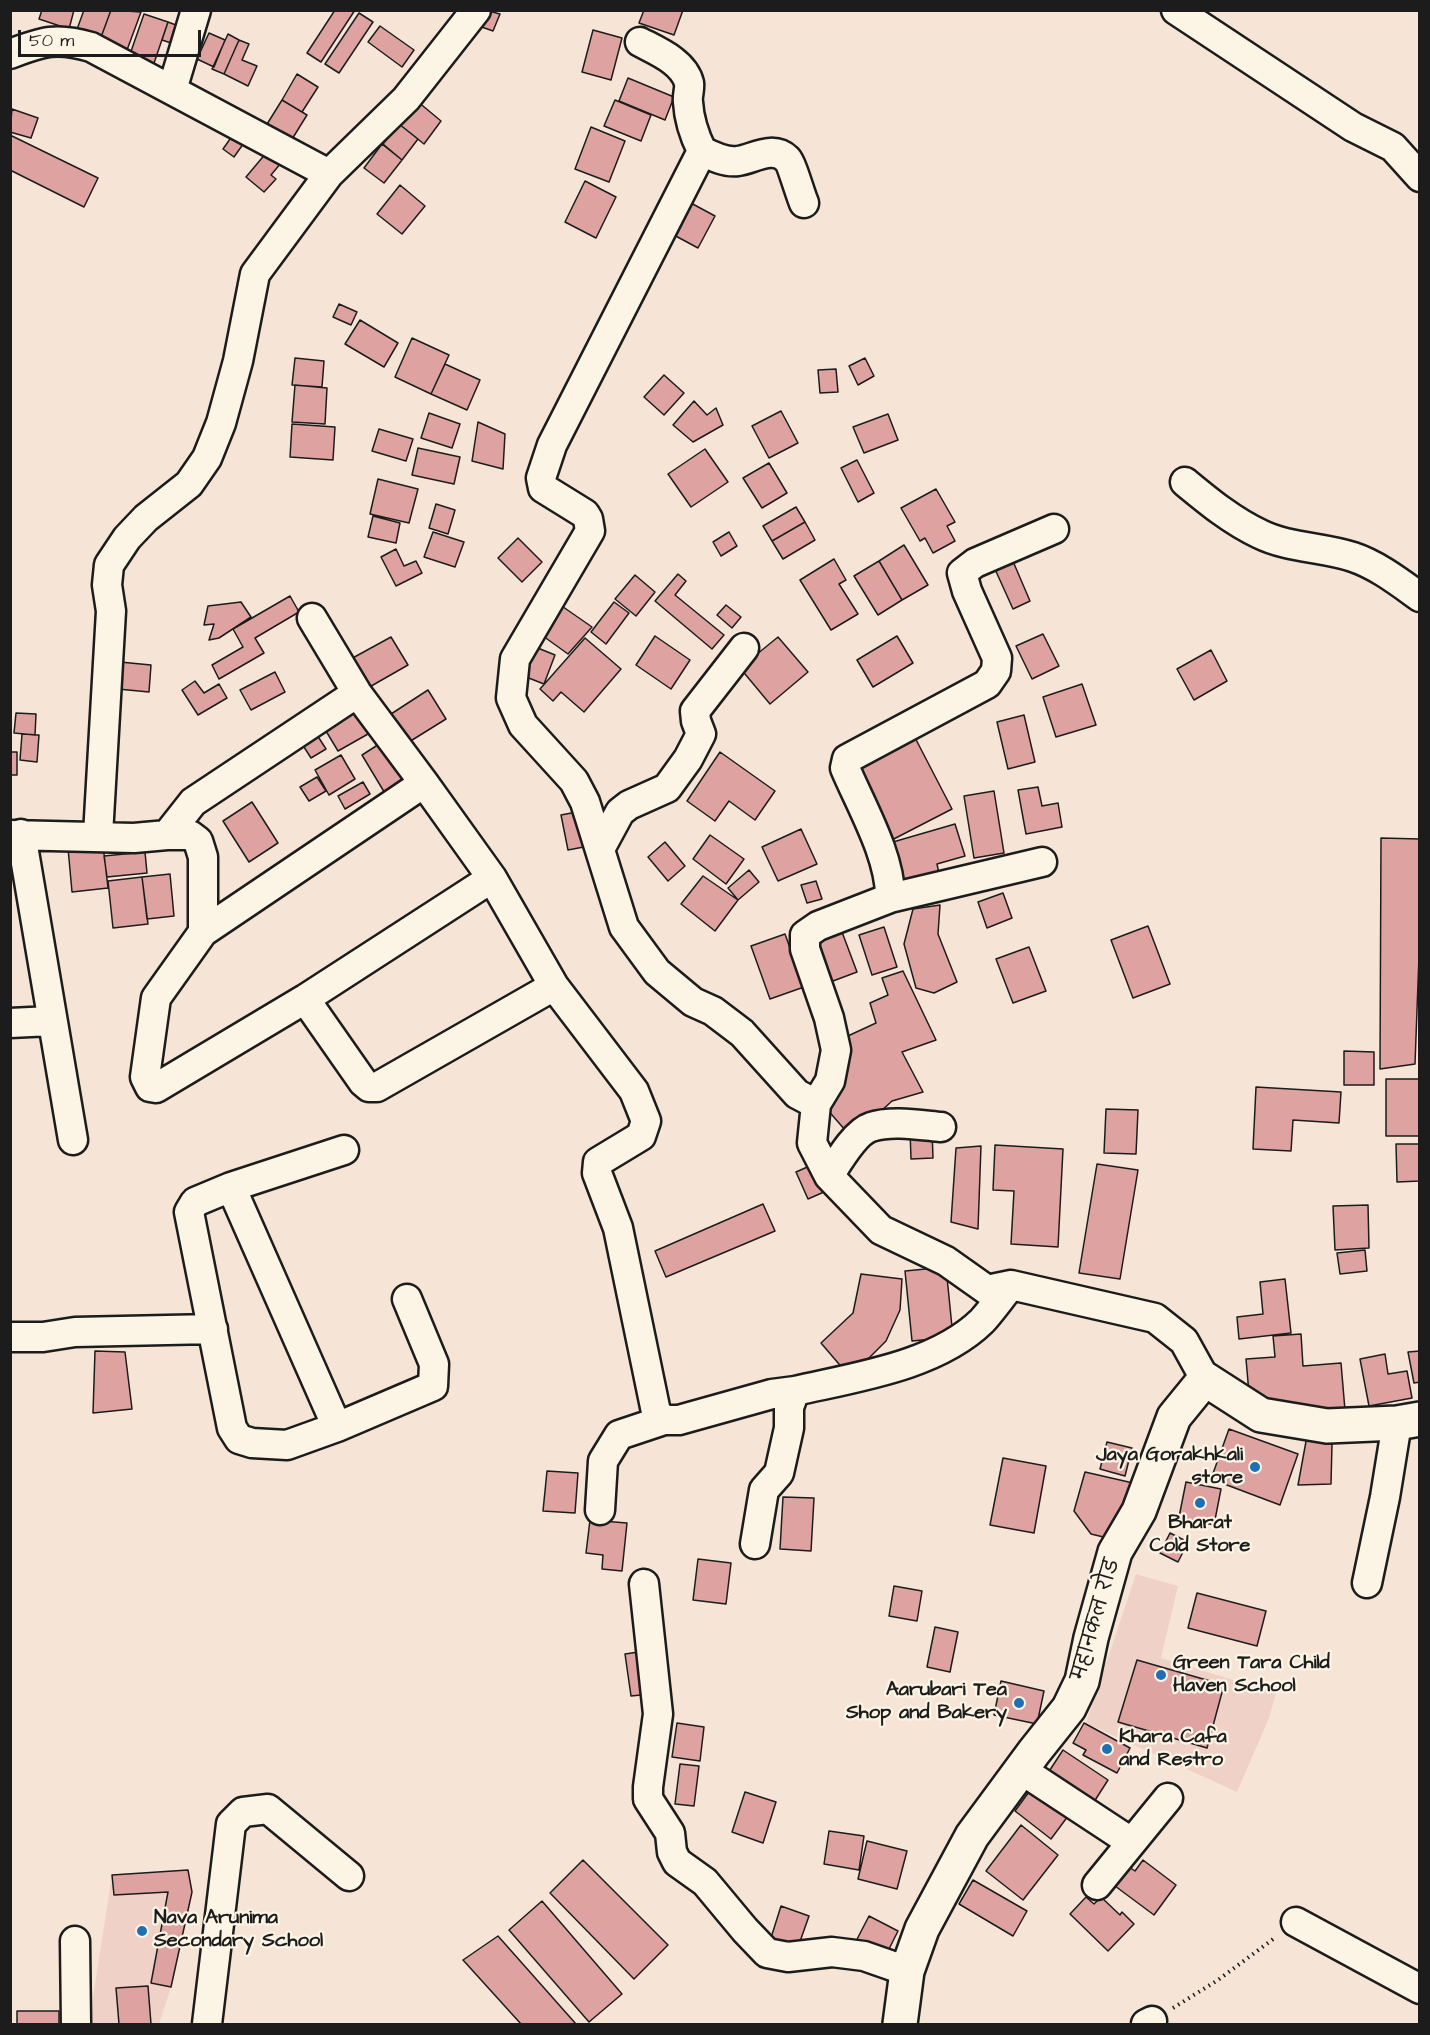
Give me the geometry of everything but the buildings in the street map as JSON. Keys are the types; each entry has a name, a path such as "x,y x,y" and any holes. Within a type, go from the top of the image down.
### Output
{"main road":[{"path":"1205,1379 1261,1415 1327,1426 1408,1421"},
{"name":"महानकल रोड","path":"900,2025 907,1971 922,1929 972,1836 1020,1769 1069,1708 1082,1681 1091,1638 1115,1552 1139,1511 1174,1417 1205,1379"}],"street":[{"path":"172,90 196,10"},
{"path":"98,836 111,612 107,585 109,565 127,538 146,518 189,484 207,458 221,423 235,371 255,274 329,174 406,99 476,10"},
{"path":"1176,10 1353,127 1393,147 1419,177"},
{"path":"10,54 43,42 72,41 91,47 329,174"},
{"path":"640,42 670,59 684,73 689,84 687,101 692,132 702,151 713,157 736,162 765,153 777,153 788,160 804,203"},
{"path":"702,151 552,445 541,478 543,488 585,514 590,531 515,659 511,698 523,725 574,781 585,802 624,927 657,972 693,1002 713,1011 742,1033 797,1094 816,1104"},
{"path":"1185,482 1215,507 1261,535 1354,557 1394,578 1419,597"},
{"path":"890,898 885,862 845,768 847,759 987,684 996,670 997,658 967,591 962,573 975,563 1054,530"},
{"path":"312,618 357,693 492,878 554,986 633,1092 646,1121 640,1136 598,1162 597,1173 618,1228 656,1412 664,1420"},
{"path":"600,849 620,812 629,805 667,788 688,759 701,734 695,711 744,648"},
{"path":"167,835 193,802 357,693"},
{"path":"424,783 203,932 156,998 145,1077 150,1087 156,1088 305,999 492,878"},
{"path":"73,1140 16,834 134,838 190,835 198,841 203,857 203,932"},
{"path":"1042,862 890,898 818,926 805,935 805,949 829,1018 836,1050 830,1081 816,1104 812,1143 829,1176 881,1230 946,1261 987,1290 1011,1285 1155,1318 1184,1341 1205,1379"},
{"path":"305,999 363,1082 369,1087 377,1087 554,986"},
{"path":"10,1023 51,1021"},
{"path":"829,1176 849,1146 870,1127 902,1124 941,1126"},
{"path":"344,1150 231,1187 195,1202 189,1212 232,1428 239,1439 252,1443 287,1445 337,1427 433,1386 434,1364 407,1299"},
{"path":"231,1187 337,1427"},
{"path":"600,1510 603,1461 619,1435 664,1420 680,1420 772,1394 795,1391 905,1366 959,1339 982,1321 1011,1285"},
{"path":"10,1336 43,1337 75,1332 213,1329"},
{"path":"755,1544 764,1490 779,1473 789,1428 789,1407 795,1391"},
{"path":"1367,1583 1385,1497 1408,1421"},
{"path":"644,1584 658,1714 648,1799 670,1833 672,1852 677,1862 705,1882 767,1953 788,1957 832,1952 864,1956 907,1971"},
{"path":"1020,1769 1131,1842"},
{"path":"1097,1886 1168,1798"},
{"path":"207,2025 231,1824 243,1812 268,1809 350,1876"},
{"path":"1296,1922 1419,1989"},
{"path":"75,1941 76,2025"}],"path":[{"path":"1149,2023 1218,1980 1296,1922"}],"shaded area":[{"name":"Green Tara Child Haven School","path":"1136,1574 1178,1586 1161,1658 1276,1693 1269,1718 1237,1792 1086,1723"},
{"name":"Nava Arunima Secondary School","path":"188,1870 171,1987 159,2024 92,2024 91,2010 112,1875"}],"place":[{"name":"Jaya Gorakhkali store","path":"1255,1467"},
{"name":"Bharat Cold Store","path":"1200,1503"},
{"name":"Green Tara Child Haven School","path":"1161,1675"},
{"name":"Aarubari Tea Shop and Bakery","path":"1019,1703"},
{"name":"Khara Cafa and Restro","path":"1107,1749"},
{"name":"Nava Arunima Secondary School","path":"142,1931"}]}
